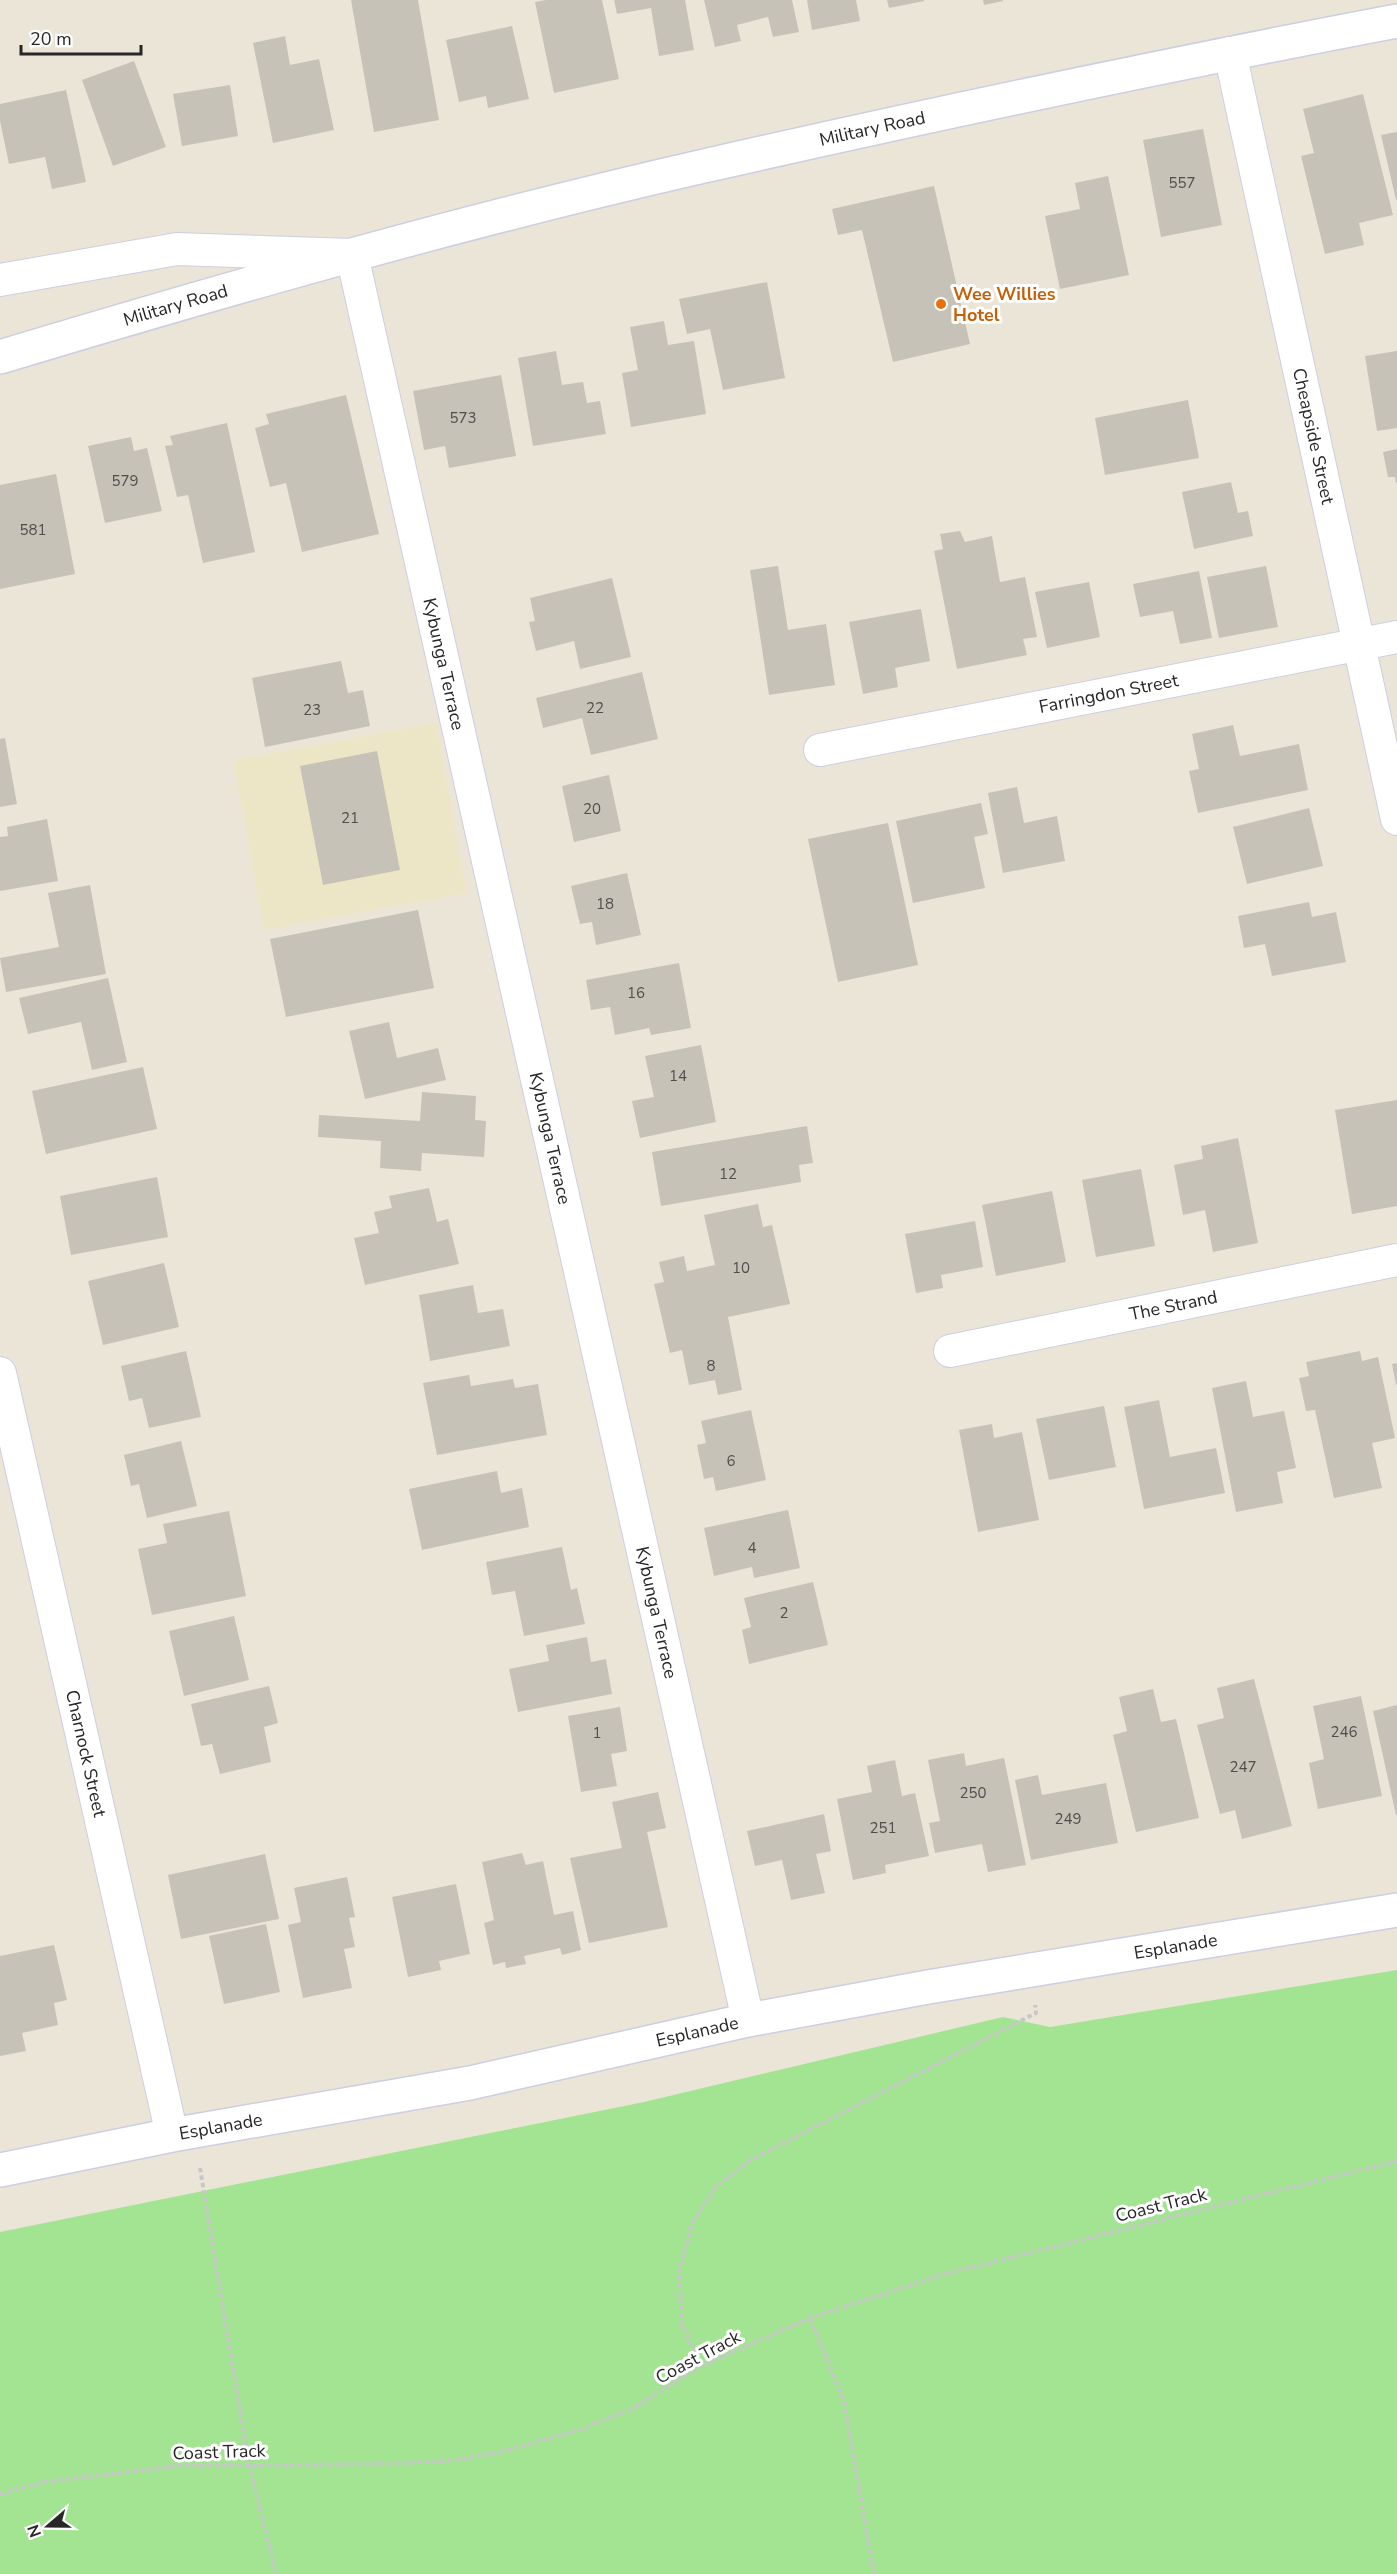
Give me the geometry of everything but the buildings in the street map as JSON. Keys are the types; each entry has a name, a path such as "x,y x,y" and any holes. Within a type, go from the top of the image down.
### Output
{"main road":[{"name":"Military Road","path":"0,357 352,255 702,167 1230,53 1397,21"},
{"name":"Esplanade","path":"0,2170 172,2135 470,2083 748,2020 928,1987 1397,1910"}],"street":[{"name":"Cheapside Street","path":"1230,53 1357,644 1397,819"},
{"name":"Military Road","path":"0,280 177,249 352,255"},
{"name":"Kybunga Terrace","path":"352,255 748,2020"},
{"name":"Farringdon Street","path":"820,750 1397,637"},
{"name":"The Strand","path":"950,1352 1397,1260"},
{"name":"Charnock Street","path":"0,1373 172,2135"}],"path":[{"path":"701,2366 682,2324 679,2269 694,2220 716,2187 751,2160 1036,2013 1035,2002"},
{"name":"Coast Track","path":"0,2494 45,2482 177,2466 249,2463 384,2464 458,2460 509,2450 579,2430 632,2409 701,2366 810,2318 941,2275 1397,2161"},
{"path":"200,2167 249,2463 276,2574"},
{"path":"810,2318 843,2402 874,2574"}],"shaded area":[{"path":"436,723 467,893 264,930 233,760"}],"green space":[{"path":"1397,1970 1397,2574 0,2574 0,2232 644,2102 1003,2017 1050,2027"}],"place":[{"name":"Wee Willies Hotel","path":"941,304"}]}
